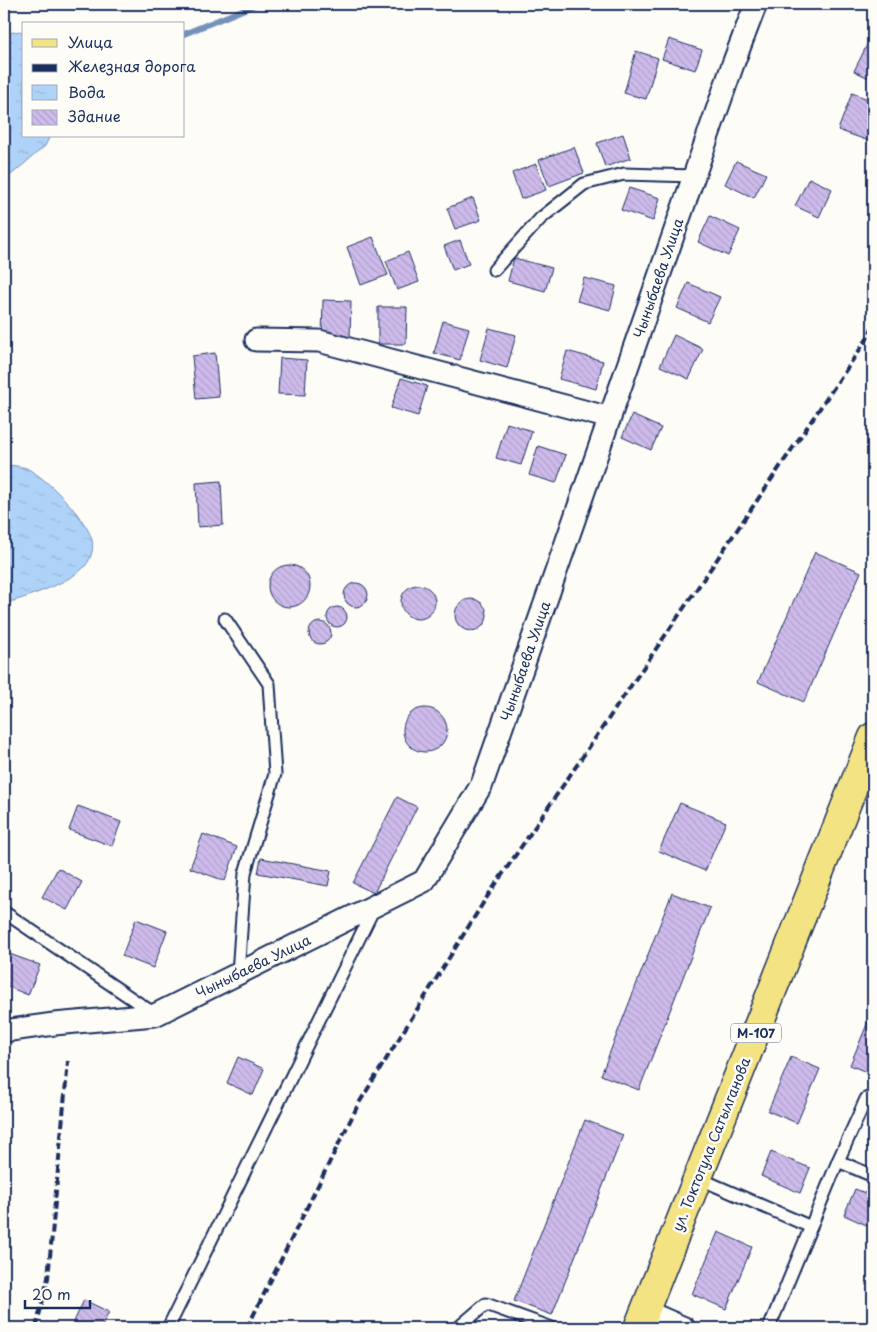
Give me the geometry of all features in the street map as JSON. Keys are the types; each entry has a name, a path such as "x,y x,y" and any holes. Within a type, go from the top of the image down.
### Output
{"main road":[{"name":"ул. Токтогула Сатылганова","path":"642,1319 873,737"}],"street":[{"name":"Чыныбаева Улица","path":"4,1031 155,1014 424,881 482,784 756,4"},
{"path":"256,340 319,341 610,418"},
{"path":"642,1319 684,1328"}],"lane":[{"path":"494,270 541,218 584,184 624,174 694,176"},
{"path":"225,620 269,684 275,774 245,873 238,974"},
{"path":"168,1328 376,905"},
{"path":"4,912 155,1014"},
{"path":"769,1328 838,1161 866,1099 873,1096"},
{"path":"838,1161 873,1176"},
{"path":"698,1178 811,1227"},
{"path":"458,1328 486,1304 552,1328"}],"water":[{"path":"22,32 22,138 49,138 45,146 4,181 4,34"},
{"path":"4,465 26,468 54,489 74,510 89,531 93,547 86,565 71,577 48,589 4,604"}],"building":[{"path":"669,39 702,50 695,70 662,59"},
{"path":"868,43 873,45 873,80 854,71"},
{"path":"636,51 658,58 646,99 624,93"},
{"path":"852,93 873,101 873,130 869,141 838,130"},
{"path":"623,134 631,158 605,167 597,143"},
{"path":"574,147 584,173 549,186 539,160"},
{"path":"736,161 766,174 754,198 725,184"},
{"path":"536,164 546,190 521,199 512,173"},
{"path":"809,178 832,189 819,217 795,206"},
{"path":"629,188 660,198 653,221 621,210"},
{"path":"473,198 481,220 455,229 447,208"},
{"path":"710,216 740,230 728,256 698,242"},
{"path":"373,237 388,275 361,285 347,247"},
{"path":"460,240 469,264 453,270 444,246"},
{"path":"408,252 419,282 397,290 386,261"},
{"path":"514,258 552,268 545,291 508,281"},
{"path":"584,278 616,286 610,310 577,301"},
{"path":"688,283 720,297 708,322 677,308"},
{"path":"323,300 351,301 350,339 322,338"},
{"path":"378,307 407,307 406,344 378,344"},
{"path":"443,321 469,328 460,360 434,353"},
{"path":"489,328 516,335 507,368 480,360"},
{"path":"674,335 703,349 689,379 660,366"},
{"path":"567,351 603,361 596,389 559,379"},
{"path":"215,353 219,397 196,399 192,356"},
{"path":"280,358 307,360 305,395 278,394"},
{"path":"401,378 427,386 418,416 391,408"},
{"path":"632,415 661,428 651,450 622,437"},
{"path":"507,423 532,431 521,465 496,458"},
{"path":"538,446 566,455 556,483 529,475"},
{"path":"221,481 223,525 198,527 196,483"},
{"path":"815,552 861,572 804,702 758,682"},
{"path":"293,565 301,568 307,574 310,586 307,598 301,604 285,607 277,604 271,598 268,582 271,574 277,568"},
{"path":"356,583 364,587 368,595 364,603 356,607 348,603 344,595 348,587"},
{"path":"418,585 425,586 430,590 434,595 434,609 430,614 425,618 418,619 411,618 406,614 402,609 401,602 402,595 406,590 411,586"},
{"path":"471,599 477,600 482,604 486,609 486,621 482,626 477,630 471,631 465,630 460,626 456,621 455,615 456,609 460,604 465,600"},
{"path":"337,607 344,610 347,617 344,624 337,627 330,624 327,617 330,610"},
{"path":"320,622 330,629 331,633 324,643 320,644 310,637 309,633 316,623"},
{"path":"429,708 441,714 446,721 446,739 441,746 434,751 421,752 413,749 406,742 403,726 406,718 413,711"},
{"path":"397,797 417,807 374,893 353,883"},
{"path":"680,803 726,822 705,871 659,851"},
{"path":"78,806 121,822 112,846 69,830"},
{"path":"203,834 237,847 225,881 190,868"},
{"path":"261,858 331,871 328,886 258,873"},
{"path":"58,868 82,882 67,910 42,897"},
{"path":"672,893 710,908 639,1090 601,1075"},
{"path":"136,919 167,931 153,968 122,956"},
{"path":"4,952 40,965 28,995 4,985"},
{"path":"873,1010 873,1075 850,1065"},
{"path":"238,1057 264,1069 253,1095 227,1083"},
{"path":"791,1057 820,1069 797,1123 768,1111"},
{"path":"585,1120 623,1135 552,1315 514,1301"},
{"path":"771,1152 810,1168 800,1193 761,1176"},
{"path":"855,1189 873,1196 873,1228 844,1215"},
{"path":"718,1232 752,1247 726,1309 692,1294"},
{"path":"84,1300 109,1312 101,1328 71,1328"}],"waterway":[{"path":"185,34 257,4"}],"railway":[{"path":"247,1328 359,1103 485,900 867,339 873,326"},
{"path":"36,1328 48,1278 68,1061"}]}
